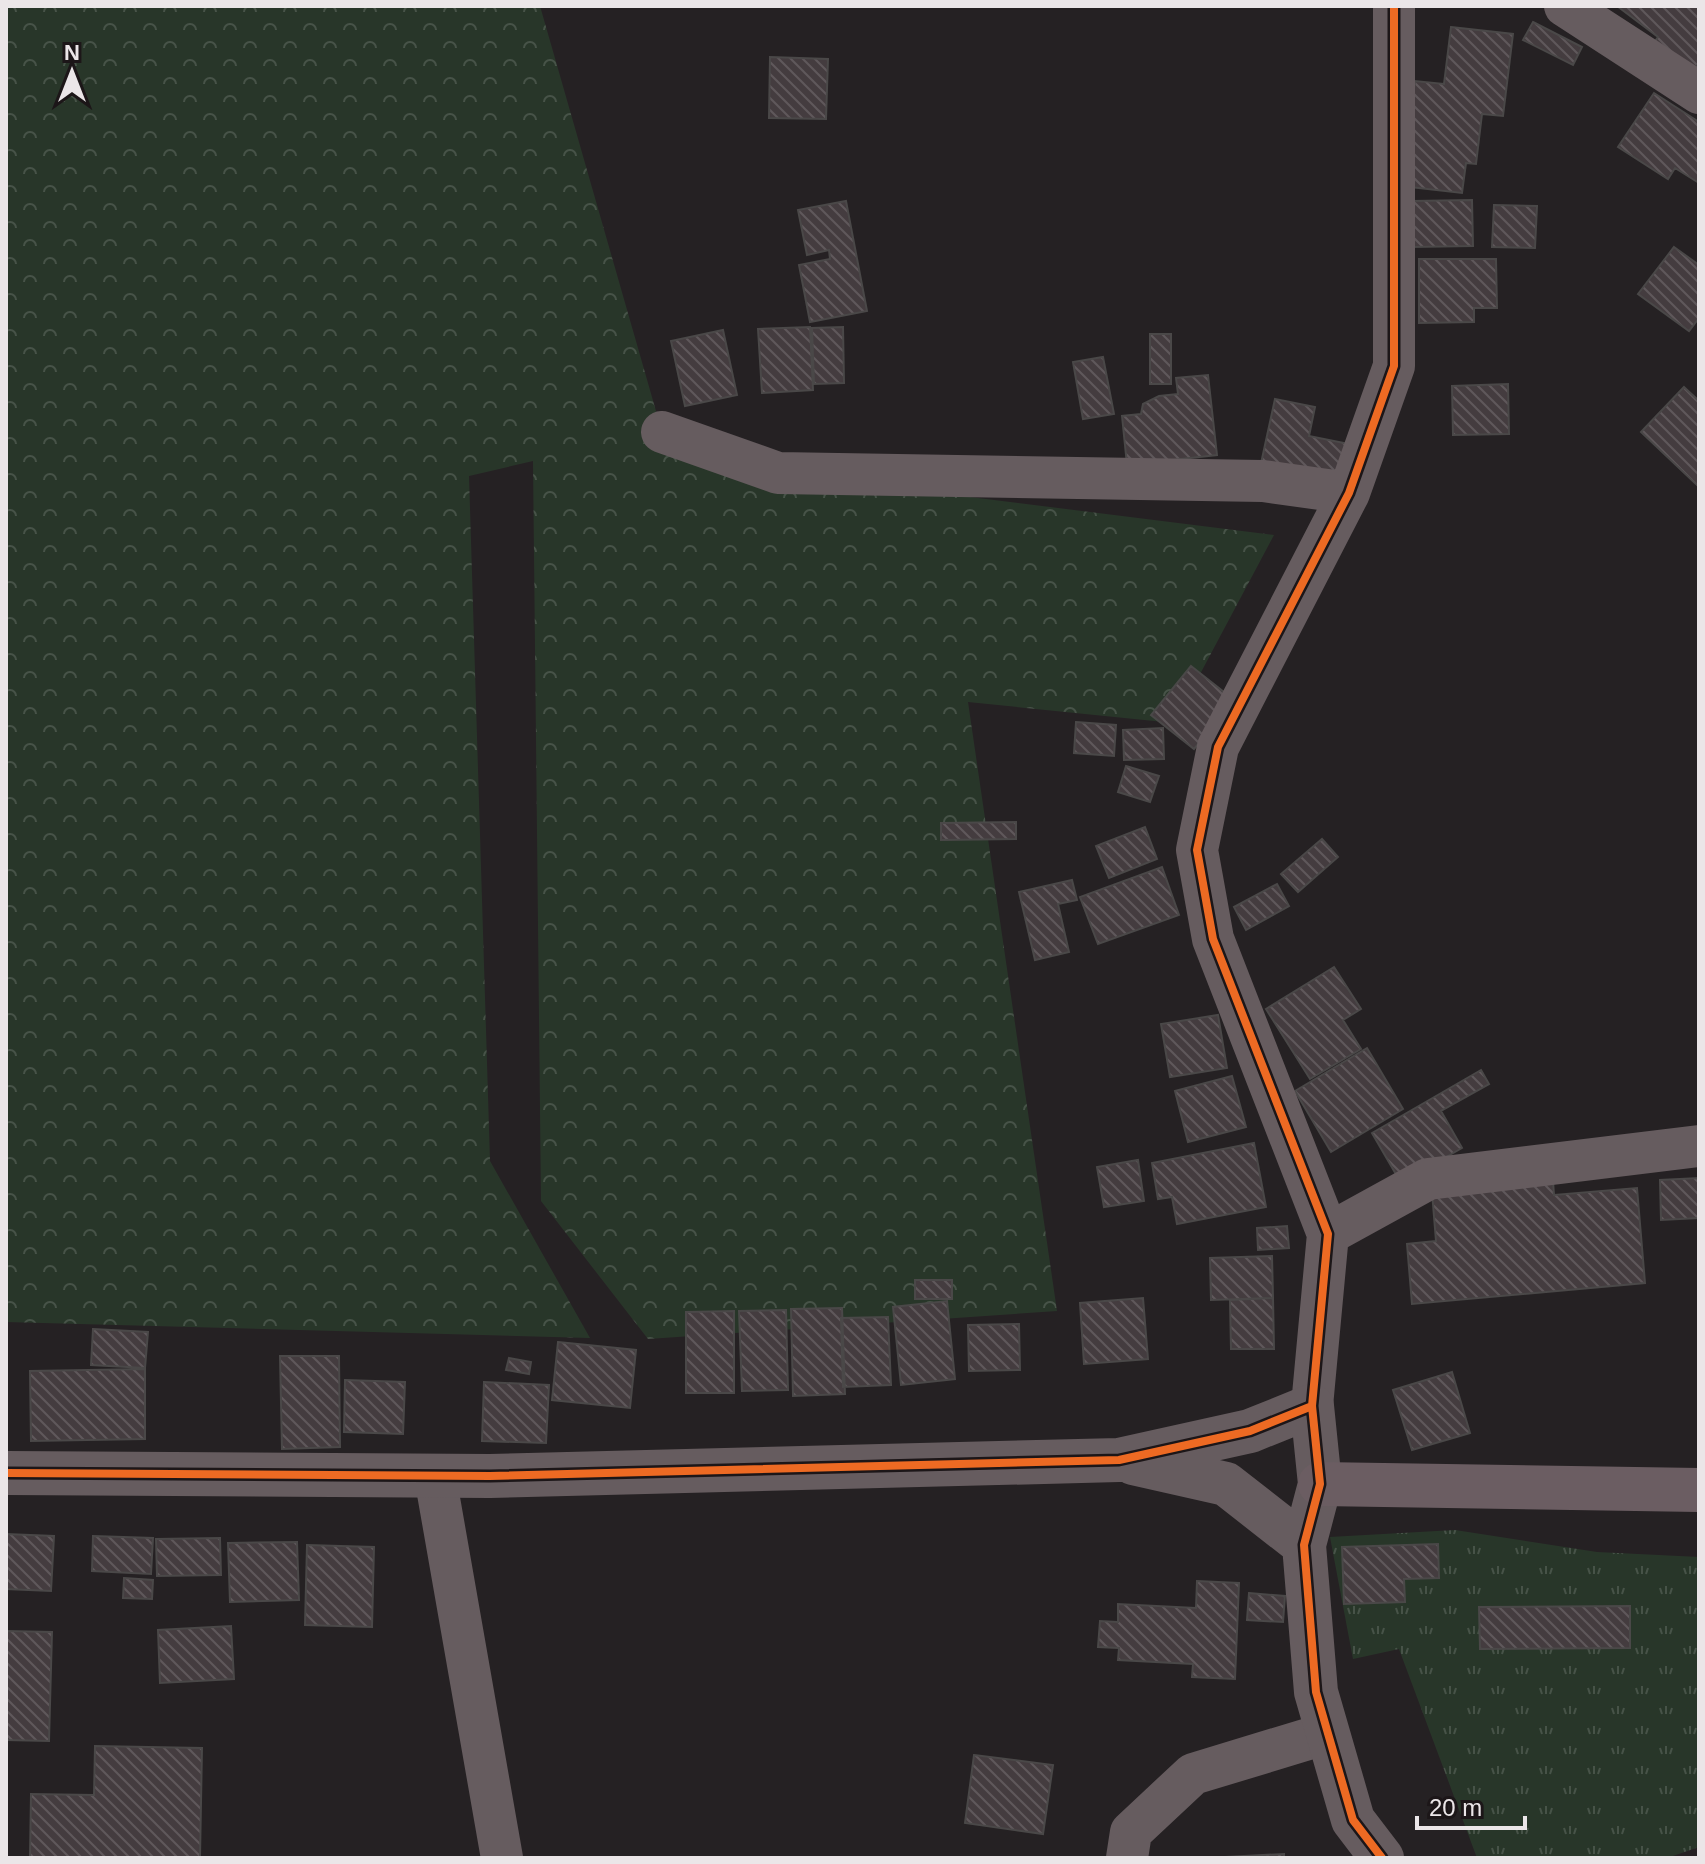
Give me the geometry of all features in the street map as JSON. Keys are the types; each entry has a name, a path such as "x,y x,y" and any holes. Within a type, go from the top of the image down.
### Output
{"main road":[{"path":"1320,1484 1699,1490"}],"street":[{"path":"1382,1858 1353,1820 1316,1692 1304,1545 1320,1484 1312,1406 1328,1234 1213,939 1197,850 1218,747 1349,493 1394,366 1394,6"},
{"path":"1565,6 1699,93"},
{"path":"662,432 778,473 1263,481 1349,493"},
{"path":"1328,1234 1428,1179 1699,1146"},
{"path":"6,1473 435,1476 1119,1460 1250,1431 1312,1406"},
{"path":"1119,1460 1226,1484 1304,1545"},
{"path":"435,1476 502,1858"},
{"path":"1127,1858 1131,1832 1193,1774 1328,1733"}],"green space":[{"path":"6,6 540,6 662,432 778,473 1274,535 1174,723 968,702 1057,1311 648,1339 541,1201 533,461 469,476 490,1161 590,1338 6,1322"},
{"path":"1455,1530 1597,1552 1699,1557 1699,1847 1667,1858 1477,1858 1399,1649 1353,1659 1330,1537"}],"building":[{"path":"1617,6 1699,6 1699,63 1691,73 1653,44 1658,37"},
{"path":"1533,22 1582,47 1573,65 1523,40"},
{"path":"1451,27 1513,34 1503,116 1482,114 1476,164 1466,163 1462,193 1402,186 1415,81 1444,84"},
{"path":"770,57 828,59 826,119 769,118"},
{"path":"1654,93 1699,122 1699,183 1675,168 1668,179 1618,147"},
{"path":"1472,200 1473,246 1413,247 1412,201"},
{"path":"846,201 867,311 810,322 799,265 830,259 829,250 807,255 798,210"},
{"path":"1494,205 1537,206 1535,248 1492,247"},
{"path":"1674,247 1699,265 1699,318 1689,331 1638,294"},
{"path":"1419,259 1496,259 1497,308 1474,308 1474,322 1419,323"},
{"path":"810,327 813,390 762,393 758,329"},
{"path":"843,327 844,383 814,384 812,328"},
{"path":"723,330 737,395 685,406 671,341"},
{"path":"1150,334 1171,334 1171,384 1150,384"},
{"path":"1103,357 1114,414 1083,419 1073,362"},
{"path":"1208,375 1217,455 1127,465 1122,416 1141,414 1143,404 1159,396 1178,394 1176,378"},
{"path":"1508,384 1509,434 1453,435 1452,386"},
{"path":"1684,387 1699,401 1699,487 1641,432"},
{"path":"1275,399 1315,407 1309,436 1354,445 1345,486 1260,468"},
{"path":"1191,666 1234,700 1194,749 1151,715"},
{"path":"1076,722 1116,725 1114,756 1074,753"},
{"path":"1163,728 1164,759 1124,760 1123,730"},
{"path":"1126,766 1159,776 1150,802 1118,792"},
{"path":"1016,822 1016,839 941,840 941,823"},
{"path":"1145,827 1157,859 1109,878 1096,846"},
{"path":"1322,839 1338,857 1298,892 1281,874"},
{"path":"1162,867 1179,915 1098,944 1080,897"},
{"path":"1072,880 1077,900 1058,904 1069,952 1035,960 1019,892"},
{"path":"1277,884 1289,906 1246,930 1234,907"},
{"path":"1334,967 1361,1009 1343,1020 1361,1049 1310,1079 1266,1009"},
{"path":"1218,1015 1227,1068 1170,1077 1161,1024"},
{"path":"1367,1048 1403,1109 1331,1152 1295,1091"},
{"path":"1481,1070 1489,1084 1441,1111 1462,1148 1401,1183 1372,1133"},
{"path":"1232,1076 1246,1127 1188,1142 1175,1091"},
{"path":"1254,1143 1266,1207 1177,1224 1172,1197 1158,1199 1152,1163"},
{"path":"1138,1160 1144,1201 1104,1207 1097,1167"},
{"path":"1699,1178 1699,1218 1661,1220 1660,1180"},
{"path":"1553,1181 1554,1195 1637,1188 1645,1283 1412,1304 1407,1244 1436,1241 1432,1192"},
{"path":"1287,1226 1289,1248 1258,1250 1257,1228"},
{"path":"1272,1256 1273,1298 1211,1300 1210,1258"},
{"path":"915,1280 952,1280 952,1299 915,1299"},
{"path":"1143,1298 1148,1359 1084,1364 1080,1303"},
{"path":"1273,1298 1274,1349 1231,1349 1230,1300"},
{"path":"947,1301 955,1379 901,1385 893,1307"},
{"path":"842,1308 845,1394 793,1396 791,1309"},
{"path":"786,1310 788,1390 742,1391 739,1311"},
{"path":"734,1311 734,1393 686,1393 686,1312"},
{"path":"888,1317 891,1385 843,1387 841,1318"},
{"path":"1019,1324 1020,1370 969,1371 968,1325"},
{"path":"93,1329 148,1332 145,1368 91,1365"},
{"path":"558,1342 636,1350 630,1408 552,1400"},
{"path":"280,1356 339,1356 340,1447 282,1449"},
{"path":"509,1358 531,1362 529,1374 506,1370"},
{"path":"145,1369 145,1439 31,1441 30,1371"},
{"path":"1452,1372 1470,1433 1412,1450 1393,1390"},
{"path":"345,1380 405,1382 403,1434 344,1432"},
{"path":"484,1382 549,1385 546,1443 482,1441"},
{"path":"6,1534 54,1536 51,1591 6,1589"},
{"path":"93,1536 153,1538 151,1574 92,1571"},
{"path":"220,1538 221,1575 157,1576 156,1539"},
{"path":"297,1542 299,1600 230,1602 228,1543"},
{"path":"1438,1544 1439,1578 1404,1579 1405,1602 1344,1604 1342,1547"},
{"path":"307,1545 374,1547 372,1627 305,1625"},
{"path":"124,1578 153,1580 152,1599 123,1598"},
{"path":"1197,1581 1239,1583 1235,1679 1192,1677 1193,1664 1118,1660 1119,1648 1098,1647 1100,1621 1118,1622 1118,1604 1196,1608"},
{"path":"1249,1593 1285,1596 1283,1622 1247,1620"},
{"path":"1630,1606 1630,1648 1480,1649 1479,1607"},
{"path":"231,1626 234,1679 160,1683 158,1630"},
{"path":"6,1631 52,1632 49,1741 6,1740"},
{"path":"95,1746 202,1748 200,1858 30,1858 31,1794 94,1795"},
{"path":"974,1755 1053,1765 1043,1834 965,1823"},
{"path":"1284,1854 1284,1858 1206,1858"}],"cycle path":[{"path":"1382,1858 1353,1820 1316,1692 1304,1545 1320,1484 1312,1406 1328,1234 1213,939 1197,850 1218,747 1349,493 1394,366 1394,6"},
{"path":"6,1473 490,1476 1119,1460 1250,1431 1312,1406"}]}
